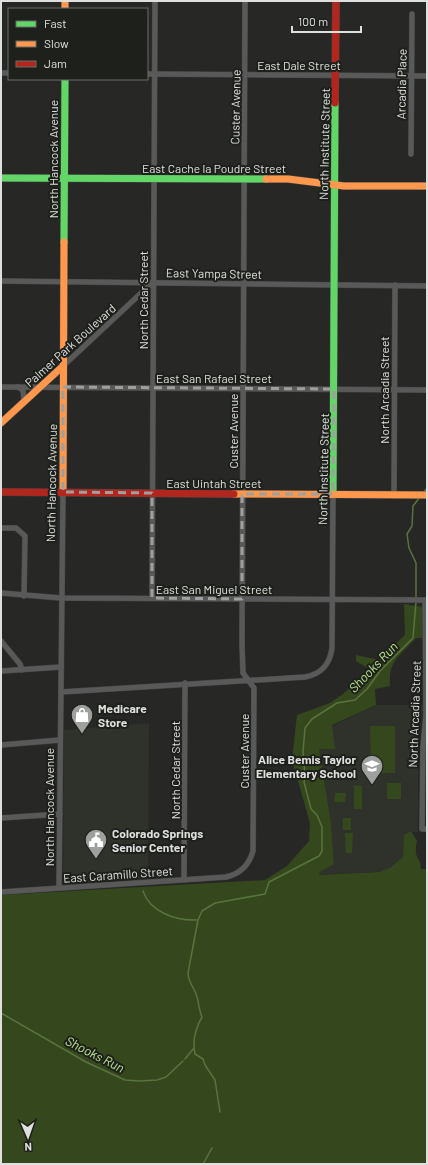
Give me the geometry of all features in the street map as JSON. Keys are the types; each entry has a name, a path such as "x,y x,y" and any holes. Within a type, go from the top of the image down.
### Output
{"main road":[{"name":"North Institute Street","path":"333,494 336,1"},
{"name":"North Hancock Avenue","path":"62,492 64,80"},
{"name":"East Cache la Poudre Street","path":"1,178 298,180 335,185 427,186"},
{"name":"Palmer Park Boulevard","path":"1,423 63,366"},
{"name":"East Uintah Street","path":"1,492 427,495"}],"street":[{"name":"North Cedar Street","path":"152,598 155,1"},
{"name":"Custer Avenue","path":"236,874 249,861 254,846 254,688 250,680 243,673 242,599 245,1"},
{"name":"Arcadia Place","path":"411,154 412,14"},
{"name":"East Dale Street","path":"148,74 427,76"},
{"name":"East Yampa Street","path":"1,282 244,282 250,284 427,286"},
{"name":"Palmer Park Boulevard","path":"63,366 153,282"},
{"name":"North Arcadia Street","path":"395,285 393,390 397,495"},
{"name":"East San Rafael Street","path":"1,387 427,390"},
{"path":"18,387 22,390 24,401"},
{"name":"North Hancock Avenue","path":"59,888 62,492"},
{"name":"North Institute Street","path":"61,692 186,683 305,677 323,669 329,662 332,652 333,494"},
{"path":"1,528 16,528 25,536 24,596"},
{"name":"East San Miguel Street","path":"1,593 61,598 424,600"},
{"name":"North Arcadia Street","path":"424,600 426,715 425,829"},
{"path":"1,641 20,664 22,670"},
{"path":"1,671 61,666"},
{"name":"North Cedar Street","path":"184,880 186,683"},
{"path":"1,745 60,740"},
{"path":"1,818 60,814"},
{"name":"East Caramillo Street","path":"1,892 226,877 236,874"}],"highlighted area":[{"path":"63,387 334,389 333,494 242,494 242,599 152,598 152,493 63,492"}],"shaded area":[{"name":"Alice Bemis Taylor Elementary School","path":"376,705 424,705 418,740 418,832 411,832 411,870 319,875 320,872 334,863 331,823 319,749 332,726"},
{"path":"149,723 148,878 63,884 64,730"}],"green space":[{"path":"404,604 422,607 422,638 416,638 396,659 391,670 390,686 375,689 376,705 332,725 335,749 319,749 331,823 334,864 320,872 319,875 379,872 390,868 403,857 404,835 411,831 417,841 416,852 421,869 427,869 427,1164 1,1164 1,895 265,880 287,866 309,841 310,823 292,760 297,715 330,703 343,694 369,669 356,661 356,655 379,660 405,635"},
{"path":"370,726 395,726 395,773 371,773"},
{"path":"387,783 401,783 401,799 387,799"},
{"path":"354,785 362,786 362,809 354,809"},
{"path":"335,793 346,793 345,802 334,802"},
{"path":"343,818 351,818 351,830 343,830"},
{"path":"345,833 353,833 352,853 346,853"}],"waterway":[{"name":"Shooks Run","path":"424,492 427,488"},
{"name":"Shooks Run","path":"416,598 416,563 409,548 407,534 412,526 413,506 420,497"},
{"name":"Shooks Run","path":"220,1112 215,1080 205,1065 203,1059 195,1054 194,1049 195,1035 202,1017 196,994 189,980 188,973 198,920 202,911 215,903 265,894 269,882 319,856 322,851 322,827 317,815 311,809 304,782 303,752 305,728 312,719 337,703 355,700 367,689 380,671 413,638 416,602"},
{"name":"Shooks Run","path":"143,891 151,905 165,914 181,919 197,920"},
{"name":"Shooks Run","path":"1,1013 86,1062 125,1080 157,1080 166,1077 183,1061"},
{"name":"Shooks Run","path":"185,1059 194,1048"},
{"name":"Shooks Run","path":"203,1164 212,1148"}],"traffic: fast":[{"path":"64,242 65,80"},
{"path":"333,494 335,103"},
{"path":"1,178 266,179"}],"traffic: slow":[{"path":"65,1 65,8"},
{"path":"266,179 288,179 344,186 427,186"},
{"path":"63,492 64,242"},
{"path":"1,423 63,366"},
{"path":"234,494 427,495"}],"traffic: jam":[{"path":"335,103 336,1"},
{"path":"1,492 234,494"}],"place":[{"name":"Medicare Store","path":"82,734"},
{"name":"Alice Bemis Taylor Elementary School","path":"372,786"},
{"name":"Colorado Springs Senior Center","path":"96,860"}]}
